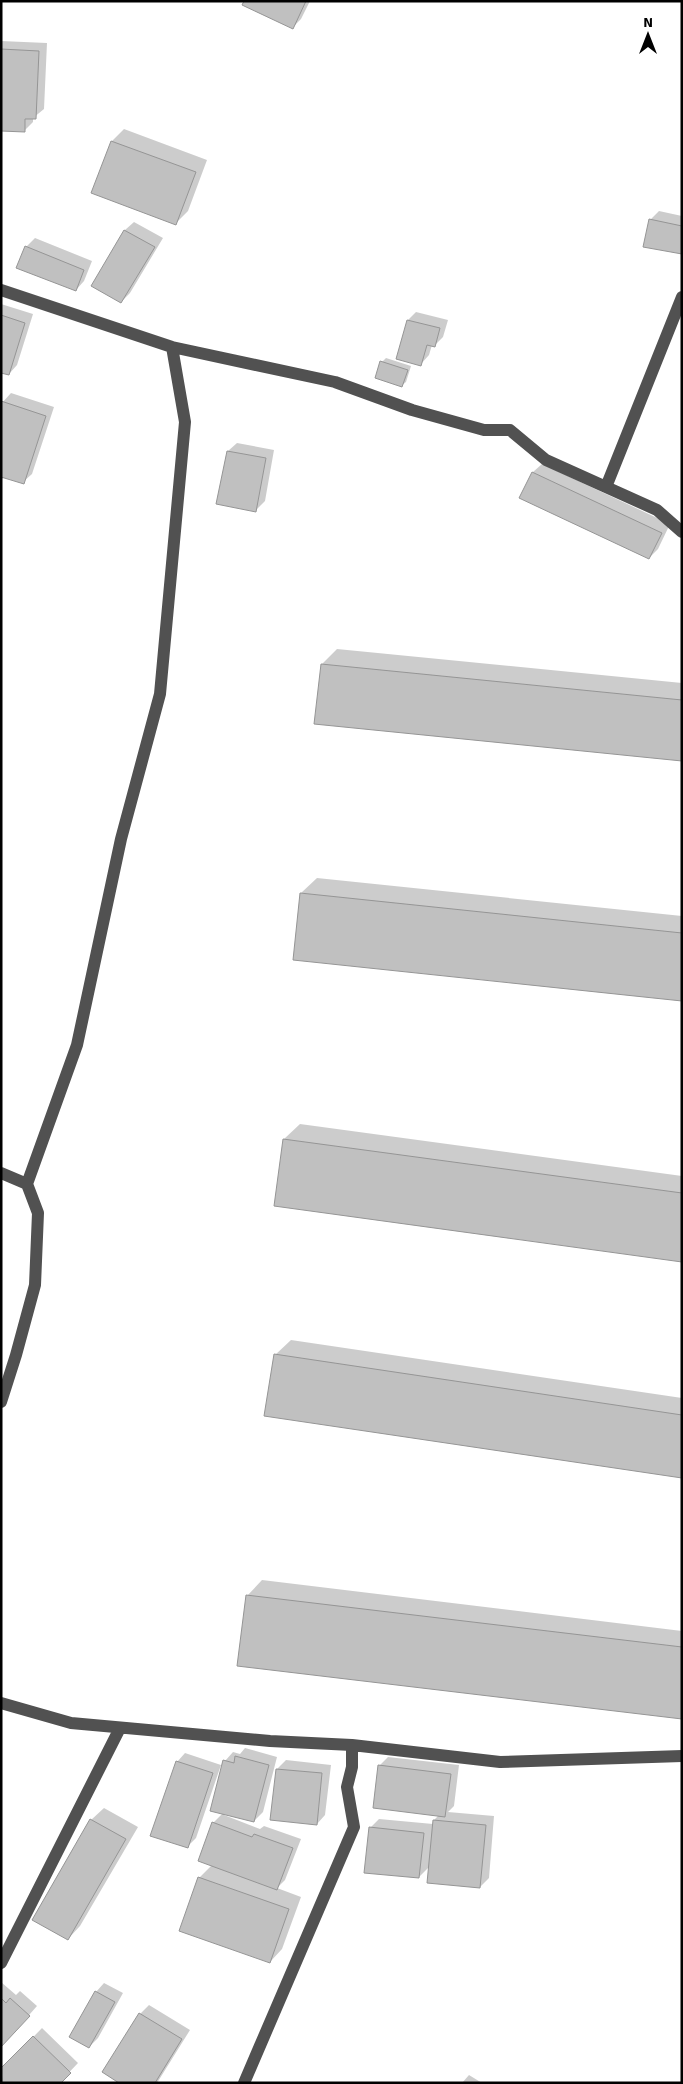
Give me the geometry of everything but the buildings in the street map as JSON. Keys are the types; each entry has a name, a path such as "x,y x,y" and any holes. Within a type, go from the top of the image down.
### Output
{"street":[{"path":"1,290 172,347 335,382 412,410 484,430 510,430 546,460 657,510 682,532"},
{"path":"606,487 682,297"},
{"path":"1,1402 35,1285 38,1213 27,1184 77,1045 121,839 160,694 185,422 172,347"},
{"path":"1,1172 27,1184"},
{"path":"1,1703 71,1723 270,1741 352,1745 500,1762 682,1756"},
{"path":"1,1962 120,1728"},
{"path":"244,2083 354,1827 347,1787 352,1767 352,1745"}]}
